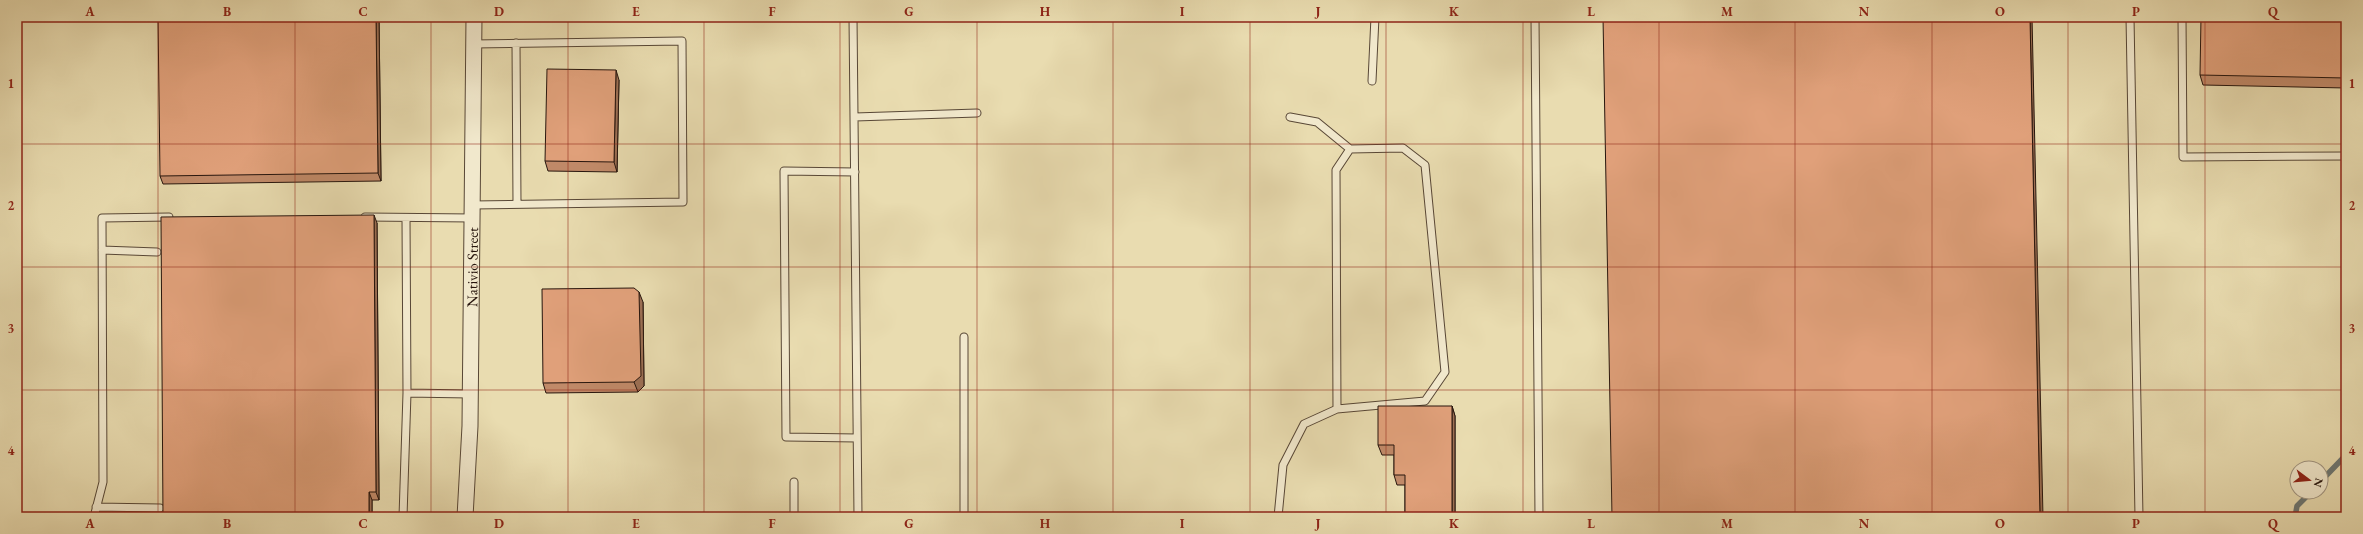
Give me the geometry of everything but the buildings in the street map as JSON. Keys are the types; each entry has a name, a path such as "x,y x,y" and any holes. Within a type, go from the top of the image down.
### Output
{"street":[{"name":"Nativio Street","path":"464,517 470,394 473,211 472,44 474,17"}],"lane":[{"path":"853,17 858,517"},
{"path":"1372,80 1375,17"},
{"path":"1535,17 1539,517"},
{"path":"2130,17 2139,517"},
{"path":"2182,17 2183,157 2346,156"},
{"path":"354,217 406,218 473,211 518,204 683,202 682,41 472,44"},
{"path":"516,43 518,204"},
{"path":"855,117 978,113"},
{"path":"1278,517 1283,465 1304,424 1337,409 1425,401 1445,372 1425,165 1403,148 1350,150 1317,122 1290,117"},
{"path":"1337,409 1336,170 1350,150"},
{"path":"855,172 784,171 786,437 857,438"},
{"path":"94,517 103,482 102,218 181,217"},
{"path":"403,517 407,393 406,218"},
{"path":"102,250 157,252"},
{"path":"964,337 964,517"},
{"path":"407,393 470,394"},
{"path":"794,482 794,517"},
{"path":"96,506 160,508"}],"waterway":[{"path":"2329,473 2346,455"},
{"path":"2295,517 2297,506 2303,500"}]}
